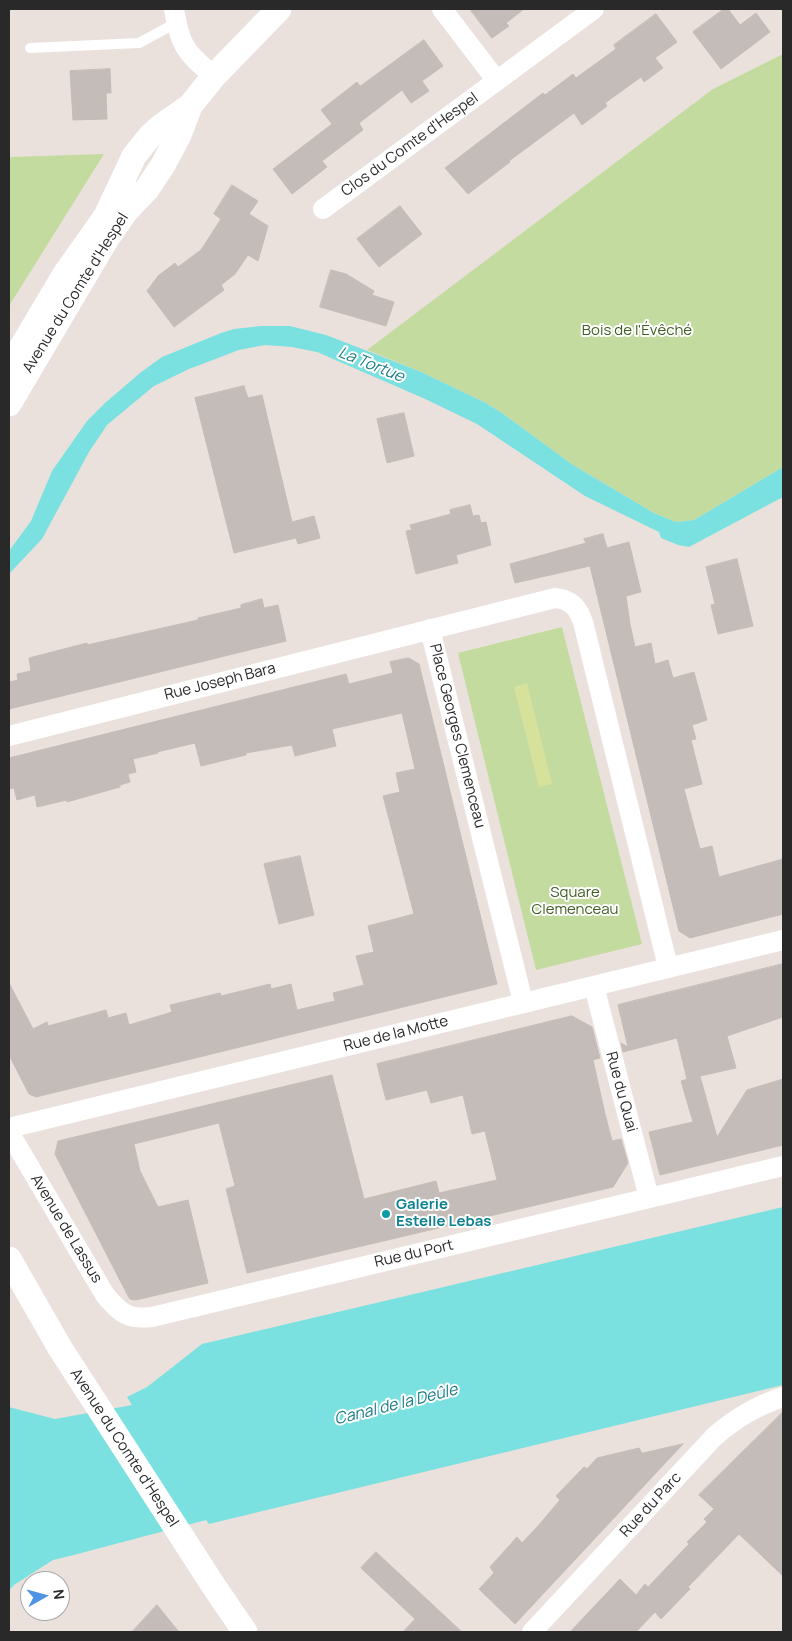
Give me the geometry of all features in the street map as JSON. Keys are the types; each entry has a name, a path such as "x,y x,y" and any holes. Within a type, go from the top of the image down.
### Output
{"street":[{"name":"Avenue du Comte d'Hespel","path":"9,368 65,274 106,216 134,156 151,135 190,106 214,76 279,9"},
{"path":"442,9 497,81"},
{"name":"Clos du Comte d'Hespel","path":"323,209 594,9"},
{"path":"175,16 183,46 193,59 214,76"},
{"name":"Avenue du Comte d'Hespel","path":"9,404 106,240 126,211 147,189 163,165 179,135 190,106"},
{"name":"Place Georges Clemenceau","path":"523,1002 430,629 555,598 562,599 575,606 583,622 668,968"},
{"name":"Rue Joseph Bara","path":"9,736 430,629"},
{"name":"Rue de la Motte","path":"9,1128 783,940"},
{"name":"Rue du Quai","path":"594,986 649,1198"},
{"name":"Avenue de Lassus","path":"9,1132 105,1295 120,1312 132,1318"},
{"name":"Rue du Port","path":"132,1318 152,1317 783,1166"},
{"name":"Avenue du Comte d'Hespel","path":"9,1259 60,1348 245,1632"},
{"name":"Rue du Parc","path":"532,1632 714,1437 746,1412 783,1397"}],"lane":[{"path":"30,48 139,43 175,16"}],"green space":[{"name":"Bois de l'Évêché","path":"783,54 783,467 694,520 676,522 654,513 573,465 486,403 419,371 367,350 713,89"},
{"path":"104,154 9,306 9,157"},
{"name":"Square Clemenceau","path":"562,627 642,944 536,970 458,653"},
{"path":"527,683 552,784 539,787 514,687"}],"water":[{"name":"La Tortue","path":"261,326 290,326 326,335 419,371 486,403 573,465 654,513 676,522 694,520 783,467 783,497 689,547 678,545 661,538 659,532 585,496 477,424 423,398 317,352 292,347 265,345 239,350 189,369 154,386 107,425 89,452 42,539 9,574 9,551 31,521 52,471 87,421 105,403 162,357 221,333 234,329"},
{"name":"Canal de la Deûle","path":"783,1207 783,1385 209,1524 206,1520 53,1560 36,1571 20,1571 20,1581 9,1590 9,1407 55,1419 132,1405 127,1397 147,1387 202,1344"}],"building":[{"path":"470,9 524,9 506,23 509,26 492,38"},
{"path":"724,9 728,9 740,25 756,13 770,32 721,69 693,32"},
{"path":"656,14 677,42 655,58 663,68 644,82 641,77 605,103 607,106 582,125 574,113 468,194 445,168 543,93 545,95 573,74 576,78 616,49 614,45"},
{"path":"424,40 443,66 422,81 429,91 411,103 402,90 359,123 363,130 322,161 327,167 292,194 273,169 332,124 321,110 357,82 360,86"},
{"path":"110,69 111,93 106,93 107,119 73,120 70,71"},
{"path":"232,185 258,201 249,214 268,226 258,261 248,255 235,274 221,285 224,290 174,327 147,291 158,276 175,263 178,267 201,250 221,219 214,214"},
{"path":"400,206 422,234 379,267 357,239"},
{"path":"331,270 346,274 374,291 372,295 394,302 386,326 320,307"},
{"path":"244,386 248,398 262,395 292,522 314,516 320,538 298,544 296,538 234,553 195,398"},
{"path":"404,413 414,456 387,463 377,419"},
{"path":"470,505 473,516 479,515 481,523 486,522 491,545 456,555 458,563 416,574 406,531 412,530 410,525 451,514 450,510"},
{"path":"603,534 607,548 629,542 641,592 626,596 635,647 651,643 655,664 668,660 673,678 694,672 707,720 692,725 696,739 691,740 702,784 684,789 700,849 712,846 719,877 783,859 783,914 690,938 679,931 590,566 515,583 510,564 586,543 584,539"},
{"path":"737,559 753,626 718,634 711,605 715,604 706,567"},
{"path":"262,599 264,608 278,605 286,641 9,709 9,682 18,680 17,674 31,671 29,658 87,643 87,645 198,620 198,618 241,608 241,605"},
{"path":"409,658 419,664 497,984 36,1097 29,1094 9,1055 9,983 33,1029 47,1022 48,1026 106,1010 108,1018 126,1013 129,1025 172,1012 170,1005 220,993 221,996 270,984 271,989 291,984 297,1010 335,1001 333,993 364,985 356,956 374,952 368,926 414,914 383,796 400,792 396,773 415,769 402,713 332,729 336,746 295,756 292,745 246,753 246,755 201,766 195,743 157,752 133,759 136,772 128,774 130,782 120,785 120,787 67,802 67,800 37,807 35,795 17,800 14,788 9,789 9,758 346,674 349,684 393,673 390,662"},
{"path":"300,856 314,915 279,924 264,864"},
{"path":"783,964 783,1017 727,1036 736,1068 700,1076 717,1137 747,1090 783,1079 783,1145 660,1175 649,1132 693,1122 681,1081 698,1076 687,1079 677,1038 623,1052 621,1043 628,1047 618,1005"},
{"path":"572,1016 592,1027 600,1058 593,1060 612,1141 621,1139 628,1163 613,1187 247,1273 226,1189 235,1186 219,1123 134,1144 140,1171 158,1207 188,1200 208,1283 136,1300 130,1299 127,1294 55,1154 58,1141 332,1075 364,1199 436,1181 439,1193 497,1180 485,1131 472,1134 463,1095 431,1103 427,1090 386,1100 377,1064"},
{"path":"783,1412 783,1576 739,1534 688,1587 690,1589 661,1619 655,1612 636,1632 570,1632 620,1579 636,1595 645,1584 648,1587 707,1522 704,1519 714,1509 699,1495"},
{"path":"683,1444 515,1624 479,1589 494,1573 490,1567 517,1537 522,1543 538,1526 560,1500 556,1496 584,1467 587,1469 597,1458 639,1448 642,1453"},
{"path":"376,1552 462,1632 403,1632 415,1619 361,1568"},
{"path":"157,1605 179,1632 132,1632"}],"place":[{"name":"Galerie Estelle Lebas","path":"386,1214"}]}
